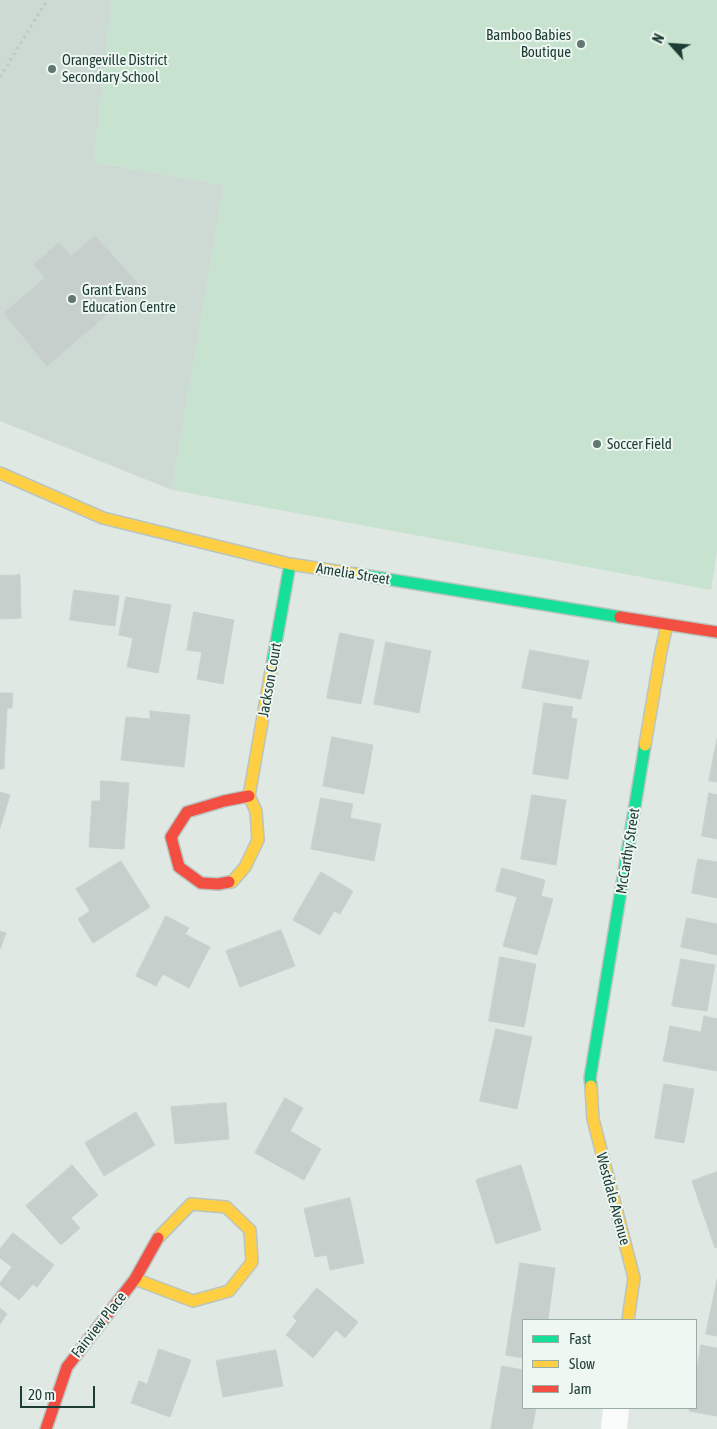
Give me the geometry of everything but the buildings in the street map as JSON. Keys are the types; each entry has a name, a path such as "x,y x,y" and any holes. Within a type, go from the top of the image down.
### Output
{"street":[{"name":"Amelia Street","path":"0,472 103,518 290,564 717,632"},
{"name":"Jackson Court","path":"249,796 187,812 171,838 179,867 201,883 218,884 232,882 245,867 258,840 256,811 249,796 290,564"},
{"name":"McCarthy Street","path":"590,1078 661,651 667,625"},
{"name":"Westdale Avenue","path":"590,1078 592,1119 634,1278 628,1319"},
{"name":"Fairview Place","path":"46,1429 67,1367 135,1279 159,1236 191,1204 226,1207 250,1230 252,1262 229,1291 193,1301 135,1279"},
{"path":"614,1429 616,1409"}],"path":[{"path":"0,77 47,0"}],"shaded area":[{"path":"0,0 112,0 94,162 224,185 172,490 0,421"}],"green space":[{"path":"112,0 717,0 717,551 711,590 172,490 224,185 94,162"}],"traffic: fast":[{"path":"272,665 290,564"},
{"path":"356,574 620,617"},
{"path":"591,1086 590,1078 645,745"}],"traffic: slow":[{"path":"0,473 103,518 290,564 356,574"},
{"path":"645,745 667,625"},
{"path":"229,882 232,882 245,867 258,840 256,811 249,796 272,665"},
{"path":"591,1086 593,1119 634,1278 628,1319"},
{"path":"135,1279 193,1301 229,1291 252,1262 250,1230 226,1207 191,1204 158,1238"}],"traffic: jam":[{"path":"620,617 717,632"},
{"path":"229,882 218,884 201,883 179,867 171,837 187,812 249,796"},
{"path":"46,1429 67,1367 135,1279 158,1238"}],"place":[{"name":"Bamboo Babies Boutique","path":"581,44"},
{"name":"Orangeville District Secondary School","path":"52,69"},
{"name":"Grant Evans Education Centre","path":"72,299"},
{"name":"Soccer Field","path":"597,444"}]}
